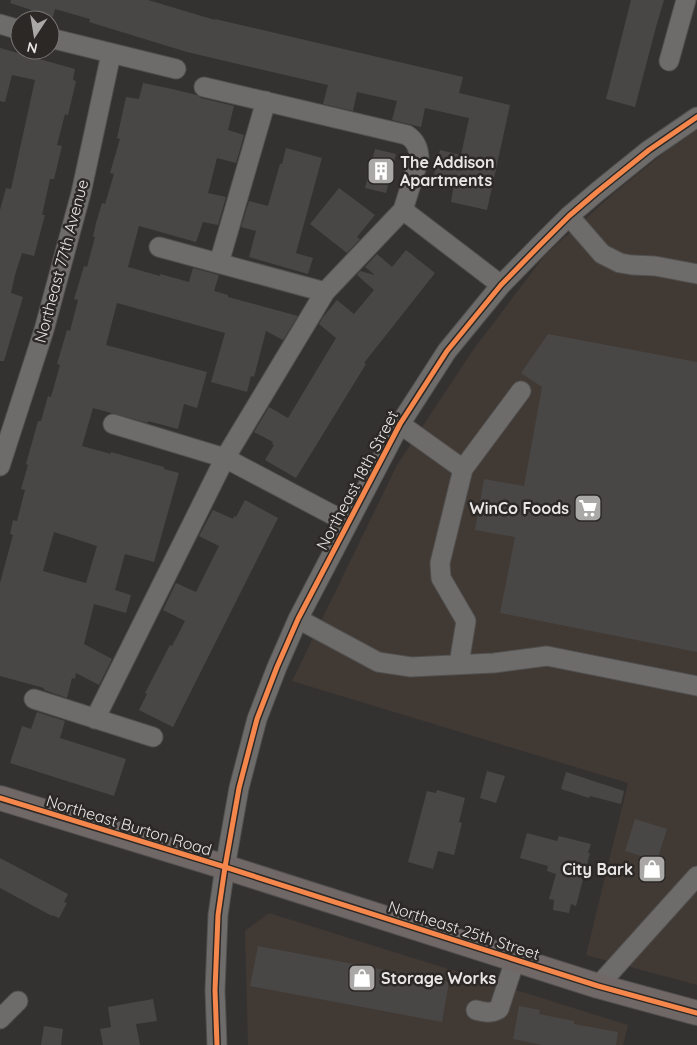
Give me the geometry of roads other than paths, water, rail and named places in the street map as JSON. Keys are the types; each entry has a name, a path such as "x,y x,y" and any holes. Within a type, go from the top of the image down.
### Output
{"main road":[{"name":"Northeast Burton Road","path":"0,798 224,867"},
{"name":"Northeast 25th Street","path":"224,867 598,986 697,1013"}],"street":[{"path":"669,61 689,10"},
{"path":"60,41 176,69"},
{"name":"Northeast 77th Avenue","path":"0,464 44,330 81,193 111,54"},
{"path":"95,719 225,458 325,292 404,210 419,159 417,145 407,135 204,87"},
{"path":"219,263 266,101"},
{"name":"Northeast 18th Street","path":"224,867 239,788 258,719 277,666 298,619 400,424 447,351 501,285 538,246 597,192 650,150 697,117"},
{"path":"404,210 501,285"},
{"path":"569,216 602,254 620,263 655,266 697,274"},
{"path":"158,247 325,292"},
{"path":"459,664 466,621 441,578 440,563 463,469 521,391"},
{"path":"113,424 225,458 348,523"},
{"path":"400,424 463,469"},
{"path":"298,619 378,662 411,667 494,663 547,656 697,686"},
{"path":"34,699 153,737"},
{"name":"Northeast Burton Road","path":"217,1045 215,972 218,916 224,867"},
{"path":"598,986 697,876"},
{"path":"476,1010 494,1012 498,1009 515,960"},
{"path":"0,1020 18,1001"}],"place":[{"name":"The Addison Apartments","path":"381,171"},
{"name":"WinCo Foods","path":"588,508"},
{"name":"City Bark","path":"652,869"},
{"name":"Storage Works","path":"362,978"}]}
